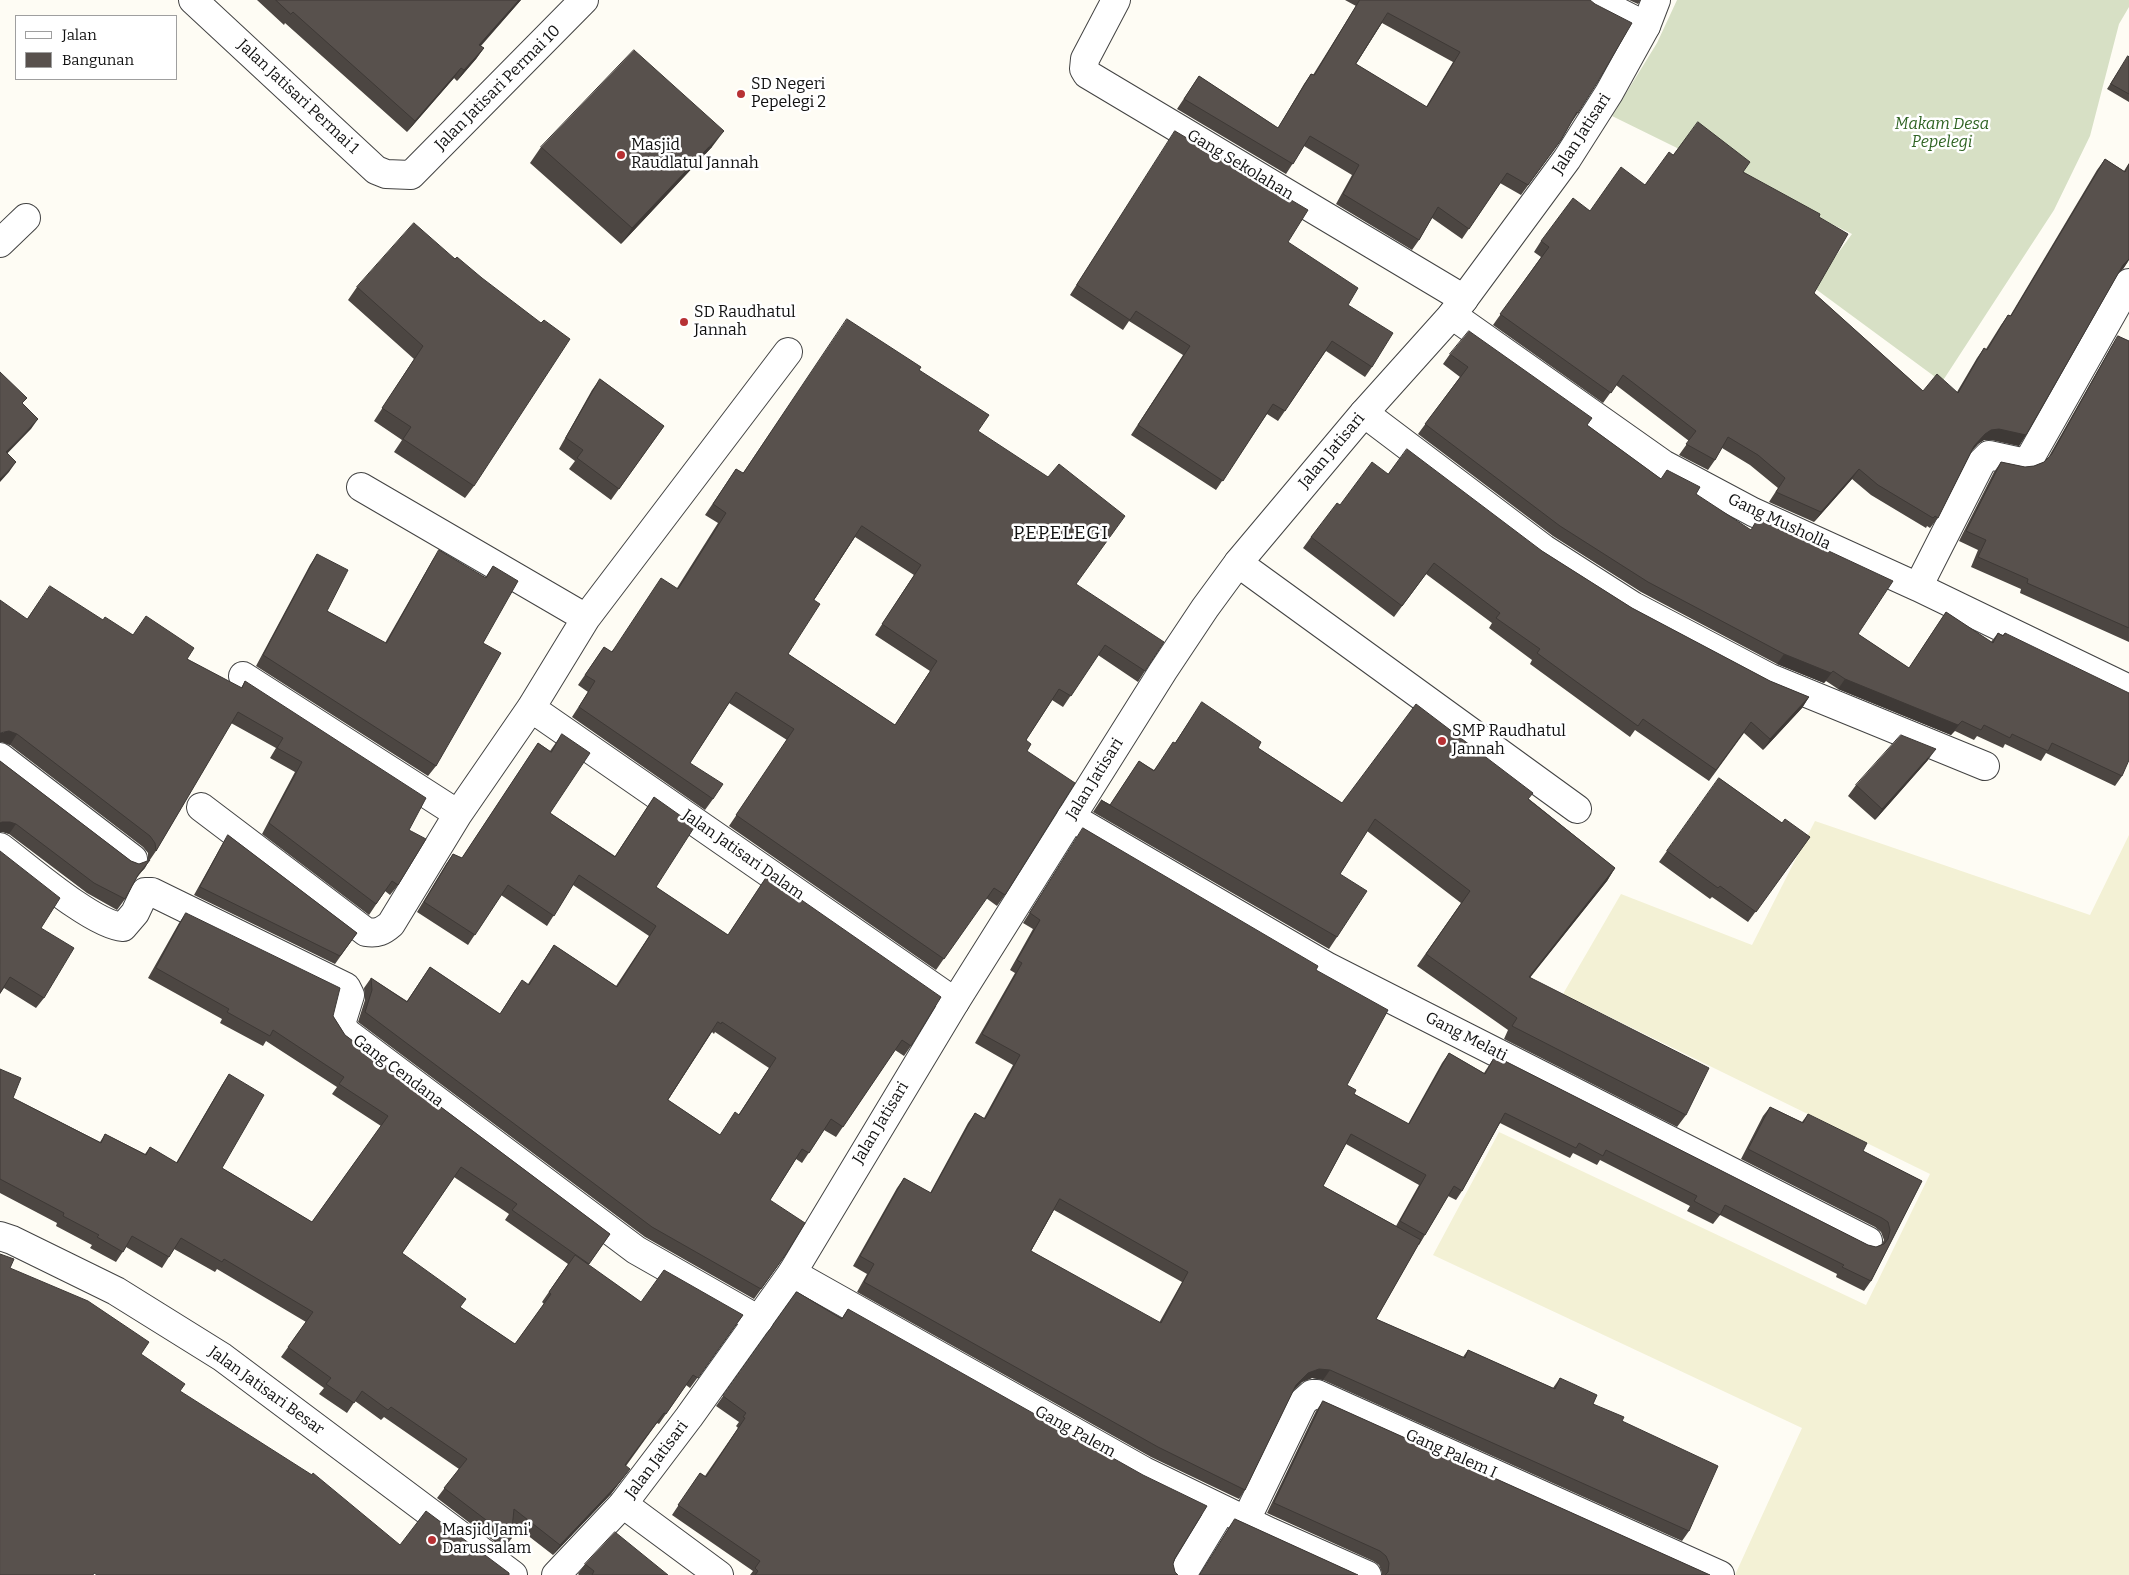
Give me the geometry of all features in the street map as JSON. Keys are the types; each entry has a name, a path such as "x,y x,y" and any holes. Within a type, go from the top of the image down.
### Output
{"street":[{"name":"Jalan Jatisari Permai 1","path":"193,0 376,170 386,174 411,175"},
{"name":"Gang Sekolahan","path":"1116,0 1085,59 1084,69 1088,74 1458,307"},
{"path":"1595,0 1646,26"},
{"name":"Jalan Jatisari","path":"556,1575 624,1504 689,1418 792,1273 955,1002 1163,671 1238,563 1364,414 1458,307 1567,159 1609,92 1646,26 1656,0"},
{"name":"Jalan Jatisari Permai 10","path":"411,175 572,4"},
{"path":"0,243 26,218"},
{"path":"1918,587 1981,464 1989,455 2021,462 2030,458 2129,283"},
{"name":"Gang Musholla","path":"1458,307 1663,464 1753,512 1918,587 2129,689"},
{"path":"201,807 366,932 376,934 391,924 458,814 531,708 586,618 788,352"},
{"path":"1364,414 1544,549 1633,606 1770,678 1985,766"},
{"path":"361,487 586,618"},
{"path":"1238,563 1577,809"},
{"path":"243,676 458,814"},
{"name":"Jalan Jatisari Dalam","path":"531,708 955,1002"},
{"path":"0,757 133,859"},
{"name":"Gang Melati","path":"1071,817 1328,967 1868,1241"},
{"name":"Gang Cendana","path":"0,847 90,914 115,926 123,927 136,913 145,892 152,892 346,986 350,995 341,1024 347,1033 636,1250 758,1320"},
{"name":"Jalan Jatisari Besar","path":"0,1236 116,1291 222,1356 513,1575"},
{"name":"Gang Palem","path":"792,1273 1144,1471 1366,1575"},
{"name":"Gang Palem I","path":"1234,1514 1303,1402 1312,1394 1317,1394 1720,1575"},
{"path":"624,1504 719,1575"},
{"path":"1182,1575 1234,1514"}],"shaded area":[{"path":"1815,821 2090,915 2129,835 2129,1575 1735,1575 1802,1428 1433,1255 1499,1132 1866,1305 1930,1174 1563,994 1621,894 1752,945"}],"green space":[{"name":"Makam Desa Pepelegi","path":"1677,0 2129,0 2129,7 2119,24 2090,136 2054,210 1942,382 1813,287 1852,234 1612,116 1657,43"}],"building":[{"path":"276,0 519,0 479,45 484,48 464,70 461,68 415,121 293,12 291,14"},
{"path":"1360,0 1590,0 1632,23 1561,140 1528,185 1507,173 1469,229 1438,207 1419,240 1343,194 1359,165 1310,136 1293,164 1184,99 1199,76 1278,128 1311,74 1314,75","holes":["1388,13 1460,52 1427,107 1356,64"]},
{"name":"Masjid Raudlatul Jannah","path":"634,50 724,131 632,228 541,147"},
{"path":"2129,57 2129,94 2111,84"},
{"path":"1698,122 1750,162 1743,172 1820,214 1819,217 1848,234 1814,293 1923,391 1937,374 1958,393 1984,348 1987,350 2008,315 2011,316 2105,159 2125,172 2129,164 2129,259 2123,265 2026,435 1999,429 1991,430 1985,434 1974,446 1938,518 1935,516 1933,518 1878,485 1859,469 1821,512 1776,492 1785,478 1758,455 1728,437 1715,460 1686,444 1696,431 1623,375 1611,393 1500,314 1549,247 1541,241 1573,198 1590,211 1621,167 1645,185 1669,152 1673,155"},
{"path":"1175,131 1308,210 1288,242 1358,288 1348,305 1393,333 1372,367 1332,341 1285,411 1273,404 1223,481 1138,425 1190,346 1136,311 1130,320 1077,285"},
{"path":"414,223 455,259 457,257 541,323 544,320 570,339 474,486 403,439 411,427 382,408 423,346 357,287"},
{"path":"847,319 921,367 919,370 989,415 978,431 1048,477 1059,464 1125,516 1076,584 1164,642 1145,671 1105,645 1071,696 1059,689 1026,740 1031,744 1027,751 1075,783 1005,895 994,888 944,959 736,815 794,729 736,692 690,763 723,784 713,799 579,707 595,681 585,675 604,647 612,652 661,578 678,589 726,513 713,504 736,469 743,473","holes":["862,526 921,565 882,624 937,661 895,725 788,654 820,604 814,600"]},
{"path":"1469,331 1592,418 1587,425 1661,479 1667,470 1700,487 1696,494 1751,530 1758,518 1893,581 1858,634 1909,668 1946,612 1993,643 1998,633 2003,636 2005,633 2129,693 2129,760 2122,776 2052,743 2048,751 2012,734 2010,738 1984,725 1981,730 1962,721 1958,725 1845,679 1833,671 1831,673 1784,654 1648,582 1560,526 1425,424 1468,367 1450,354"},
{"path":"2118,336 2129,341 2129,628 2027,583 2028,579 1978,557 1986,540 1966,531 2001,462 2025,467 2034,466 2044,462 2051,455"},
{"path":"0,372 27,398 22,403 38,419 6,452 16,462 0,479"},
{"path":"600,379 664,426 619,489 577,458 583,450 566,438"},
{"path":"1407,449 1542,551 1632,608 1770,681 1809,697 1770,739 1751,722 1716,770 1643,719 1638,726 1537,653 1540,649 1496,618 1500,613 1434,563 1402,606 1311,537 1337,503 1340,505 1372,462 1388,474"},
{"path":"439,550 486,578 493,566 518,581 483,643 501,653 436,766 263,655 317,554 348,570 327,611 386,643"},
{"path":"50,586 103,620 105,617 133,635 146,616 194,648 187,659 242,688 245,681 426,798 409,830 426,839 398,885 392,881 376,904 269,823 302,762 277,748 283,738 238,712 156,851 155,843 150,836 17,734 9,731 0,733 0,600 27,619"},
{"path":"1202,702 1261,742 1258,748 1342,803 1416,704 1533,793 1528,799 1615,868 1529,977 1709,1068 1686,1115 1512,1026 1517,1018 1426,954 1470,891 1375,819 1340,874 1367,891 1337,937 1101,800 1110,805 1139,761 1154,771"},
{"path":"562,734 590,753 550,813 615,857 654,797 695,826 656,887 728,935 767,876 941,997 911,1046 902,1040 843,1127 831,1119 809,1153 802,1149 770,1200 805,1223 761,1289 652,1227 365,1012 372,990 371,978 407,1002 430,967 500,1014 522,980 529,985 554,945 617,987 656,926 579,875 554,916 508,885 475,935 424,902 453,854 462,858 538,743 551,752","holes":["718,1022 721,1024 722,1022 776,1058 739,1115 735,1112 720,1135 668,1100"]},
{"path":"1901,735 1936,749 1882,809 1856,785"},
{"path":"0,761 131,861 139,864 150,860 138,875 125,899 94,883 16,824 10,822 0,823"},
{"path":"1719,778 1782,823 1785,819 1810,837 1756,912 1720,886 1718,888 1667,851"},
{"path":"1083,828 1318,966 1316,970 1388,1010 1347,1085 1356,1090 1354,1094 1409,1124 1449,1053 1485,1074 1495,1056 1868,1245 1876,1247 1884,1244 1888,1239 1890,1230 1888,1222 1748,1149 1770,1107 1803,1123 1808,1114 1867,1143 1863,1151 1922,1181 1871,1281 1842,1267 1844,1265 1725,1205 1720,1215 1694,1201 1697,1196 1606,1150 1603,1156 1579,1143 1576,1148 1505,1113 1462,1191 1454,1186 1425,1235 1400,1221 1426,1175 1351,1134 1323,1186 1421,1240 1376,1319 1465,1358 1468,1350 1555,1389 1560,1378 1597,1395 1593,1404 1624,1417 1622,1421 1718,1466 1689,1531 1330,1370 1319,1369 1308,1373 1296,1385 1245,1490 1158,1447 864,1282 874,1264 860,1256 904,1178 931,1193 975,1113 985,1119 1020,1055 982,1034 1022,963 1017,960 1040,920 1030,913","holes":["1060,1199 1188,1272 1161,1323 1031,1251"]},
{"path":"228,835 357,933 340,956 200,887"},
{"path":"0,851 60,898 41,928 74,948 44,998 10,977 0,993"},
{"path":"186,913 340,988 333,1016 345,1035 610,1234 589,1264 512,1210 517,1204 461,1167 402,1253 466,1299 460,1307 515,1344 551,1294 549,1292 575,1255 641,1302 664,1270 743,1315 698,1378 693,1375 666,1414 664,1413 625,1465 630,1469 560,1545 514,1509 511,1539 444,1488 467,1459 391,1407 388,1410 362,1391 354,1403 326,1384 331,1378 288,1347 313,1312 224,1259 222,1262 181,1238 169,1257 132,1236 123,1252 97,1237 99,1235 63,1216 64,1213 0,1179 0,1069 21,1078 13,1098 101,1143 105,1134 146,1155 150,1147 177,1163 229,1074 264,1095 222,1168 312,1222 388,1116 339,1084 344,1077 273,1030 270,1036 227,1012 229,1009 156,968"},
{"path":"0,1254 14,1259 10,1268 88,1301 149,1342 141,1354 185,1384 180,1391 312,1475 313,1473 400,1545 426,1511 509,1573 509,1575 97,1575 94,1573 93,1575 0,1575"},
{"path":"797,1292 842,1319 848,1309 1143,1475 1207,1506 1175,1558 1173,1564 1178,1575 755,1575 758,1571 755,1568 760,1561 678,1505 700,1473 706,1477 745,1418 743,1417 746,1413 723,1396"},
{"path":"1323,1401 1710,1575 1385,1575 1388,1572 1389,1563 1386,1556 1380,1551 1274,1503"},
{"path":"1235,1519 1358,1575 1200,1575"},
{"path":"615,1532 668,1575 592,1575 594,1571 585,1564"}],"place":[{"name":"SD Negeri Pepelegi 2","path":"741,94"},
{"name":"Masjid Raudlatul Jannah","path":"621,155"},
{"name":"SD Raudhatul Jannah","path":"684,322"},
{"name":"SMP Raudhatul Jannah","path":"1442,741"},
{"name":"Masjid Jami' Darussalam","path":"432,1540"}],"district":[{"name":"PEPELEGI","path":"1061,534"}]}
